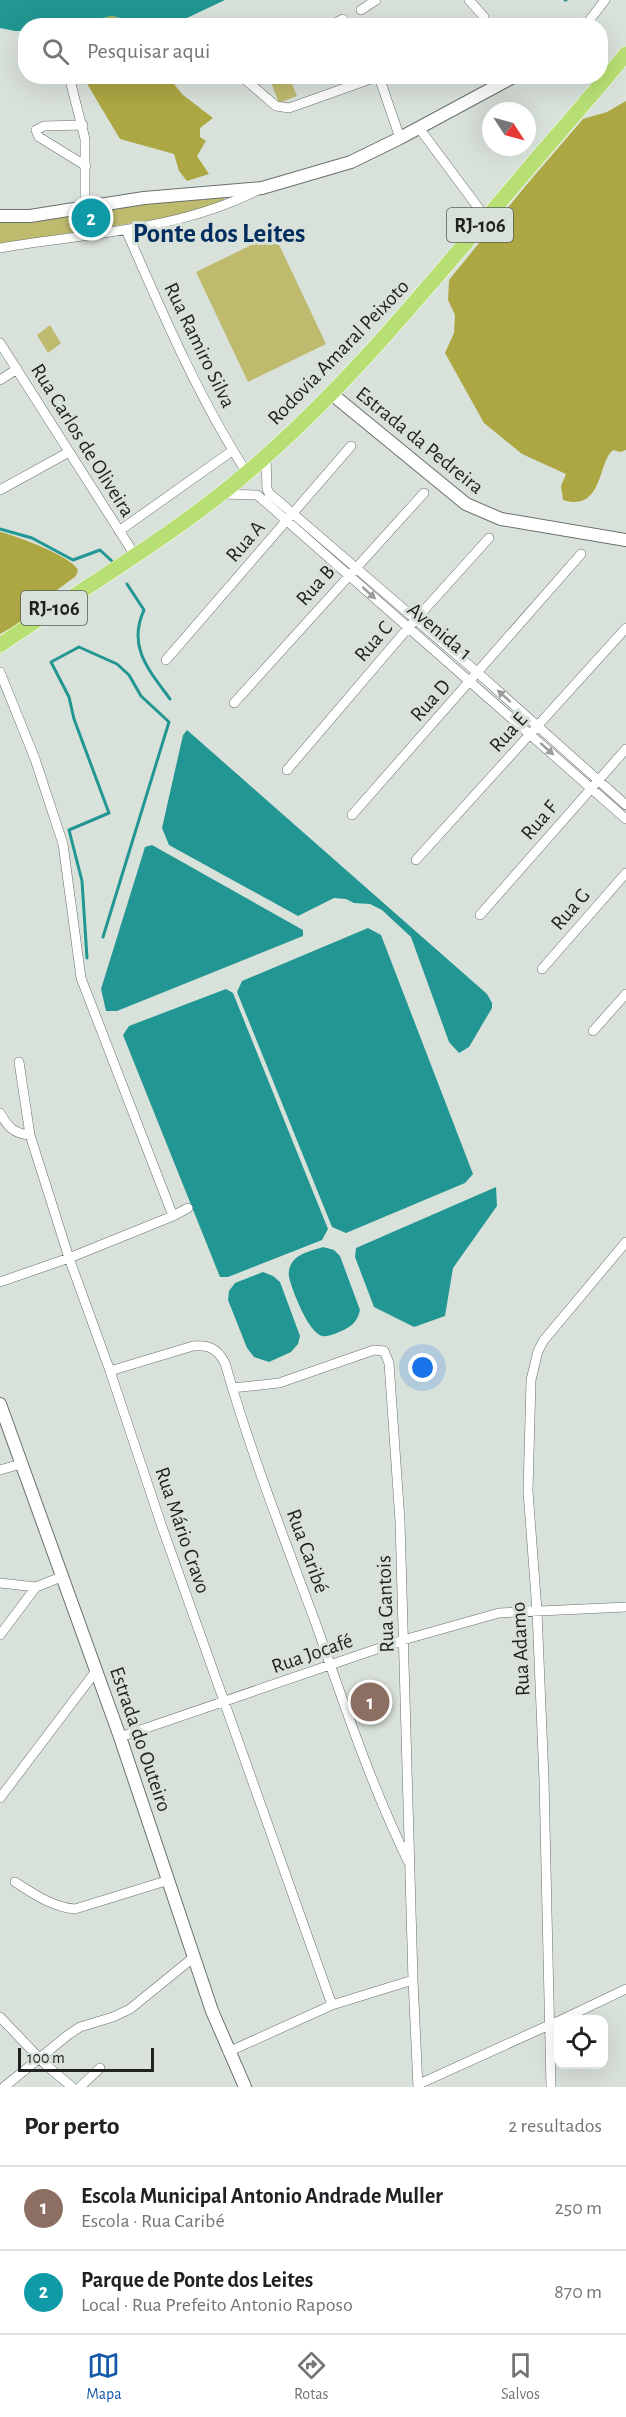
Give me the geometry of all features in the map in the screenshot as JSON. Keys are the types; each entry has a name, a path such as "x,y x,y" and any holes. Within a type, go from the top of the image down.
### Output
{"highway":[{"name":"Rodovia Amaral Peixoto","path":"608,73 626,54"},
{"name":"Rodovia Amaral Peixoto","path":"0,645 130,560 220,494 247,473 333,395 384,340 598,84"}],"street":[{"path":"361,10 376,0"},
{"path":"469,0 484,18"},
{"path":"591,18 605,0"},
{"path":"71,84 83,125 86,166 85,208"},
{"path":"250,84 276,106 289,108 356,84"},
{"path":"382,84 400,138"},
{"path":"0,248 183,220 228,206 262,188 351,162 500,84"},
{"path":"83,125 44,126 36,130 39,137 86,166"},
{"path":"419,128 486,218"},
{"path":"0,216 30,216 144,198 262,188"},
{"path":"223,190 231,194 232,199 228,206"},
{"name":"Rua Ramiro Silva","path":"126,230 170,328 232,451 247,473"},
{"name":"Rua Carlos de Oliveira","path":"0,343 119,531 130,560"},
{"path":"0,380 17,369"},
{"name":"Estrada da Pedreira","path":"333,395 466,504 485,514 501,519 626,540"},
{"name":"Rua A","path":"166,660 351,446"},
{"path":"119,531 232,451"},
{"path":"0,490 69,452"},
{"name":"Avenida 1","path":"266,456 267,489 290,517"},
{"name":"Rua B","path":"234,703 351,571 424,493"},
{"name":"Avenida 1","path":"220,494 257,495 290,517 412,625 537,726 626,819"},
{"name":"Rua C","path":"287,770 489,538"},
{"name":"Rua D","path":"352,815 475,677 580,554"},
{"name":"Rua E","path":"416,860 626,628"},
{"path":"1,677 34,759 63,844 81,978 173,1216"},
{"name":"Avenida 1","path":"475,677 531,734 626,806"},
{"name":"Rua F","path":"480,915 626,749"},
{"name":"Rua G","path":"542,969 626,873"},
{"path":"593,1031 626,994"},
{"name":"Rua Mário Cravo","path":"19,1062 30,1135 69,1258 332,2005"},
{"path":"0,1113 12,1129 18,1133 30,1135"},
{"path":"0,1282 69,1258 188,1208"},
{"name":"Rua Adamo","path":"557,2015 537,1611 528,1491 531,1380 544,1340 626,1242"},
{"name":"Rua Caribé","path":"110,1371 193,1346 207,1345 219,1352 225,1363 382,1805 410,1866"},
{"name":"Rua Gantois","path":"232,1388 279,1383 371,1351 384,1351 389,1363 398,1472 418,2086"},
{"name":"Estrada do Outeiro","path":"0,1404 120,1737 228,2052 245,2087"},
{"path":"0,1470 21,1464"},
{"path":"0,1583 36,1587 61,1577"},
{"path":"0,1635 36,1587"},
{"name":"Rua Jocafé","path":"120,1737 403,1640 499,1613 626,1607"},
{"path":"0,1798 96,1671"},
{"path":"15,1882 62,1908 75,1909 169,1880"},
{"path":"4,2087 80,2027 130,2009 194,1957"},
{"path":"228,2052 332,2005 413,1980"},
{"path":"570,2015 626,1989"},
{"path":"0,2017 72,2087"},
{"path":"418,2086 554,2022"},
{"name":"Rua Adamo","path":"551,2087 554,2054"},
{"path":"80,2087 100,2068"}],"shaded area":[{"path":"87,84 174,84 183,95 213,118 200,128 200,137 206,141 197,156 209,174 187,181 179,171 174,154 120,139"},
{"path":"272,84 292,84 297,96 279,103"},
{"path":"626,101 626,450 620,452 613,450 608,456 592,493 586,499 576,502 563,500 561,486 566,474 522,454 484,423 445,353 454,333 455,315 448,300 449,280 583,119 607,112"},
{"path":"223,194 225,202 183,215 0,244 0,220"},
{"path":"274,234 326,344 248,382 196,272"},
{"path":"50,325 61,343 48,353 37,335"},
{"path":"0,532 55,553 78,570 76,576 53,593 24,621 0,634"}],"water":[{"path":"0,0 225,0 187,18 112,16 103,18 18,18 18,31 0,28"},
{"path":"187,730 487,994 492,1008 469,1047 459,1053 449,1042 411,937 382,910 370,904 334,898 298,916 169,845 162,828 183,735"},
{"path":"152,845 303,930 303,936 117,1011 106,1011 101,989 145,847"},
{"path":"368,928 381,935 473,1174 465,1183 346,1233 332,1227 237,992 242,981"},
{"path":"226,989 233,993 328,1229 322,1240 228,1277 220,1277 123,1035 129,1026"},
{"path":"496,1187 497,1206 453,1268 445,1316 414,1327 374,1307 355,1257 356,1248"},
{"path":"323,1247 334,1250 340,1256 360,1310 350,1326 333,1334 322,1336 311,1327 306,1319 291,1283 289,1270 297,1258"},
{"path":"263,1272 280,1282 300,1336 298,1344 291,1352 269,1362 254,1357 247,1348 228,1300 229,1291 235,1283"}],"waterway":[{"path":"0,529 32,538 73,560 100,550 114,563"},
{"path":"127,584 144,610 139,623 138,635 143,658 170,699"},
{"path":"87,958 82,881 69,830 109,813 74,719 69,697 51,662 79,647 117,664 129,675 141,696 169,722 103,937"}],"place":[{"name":"Parque de Ponte dos Leites","path":"91,218"},
{"name":"Escola Municipal Antonio Andrade Muller","path":"370,1702"}],"district":[{"name":"Ponte dos Leites","path":"219,233"}]}
